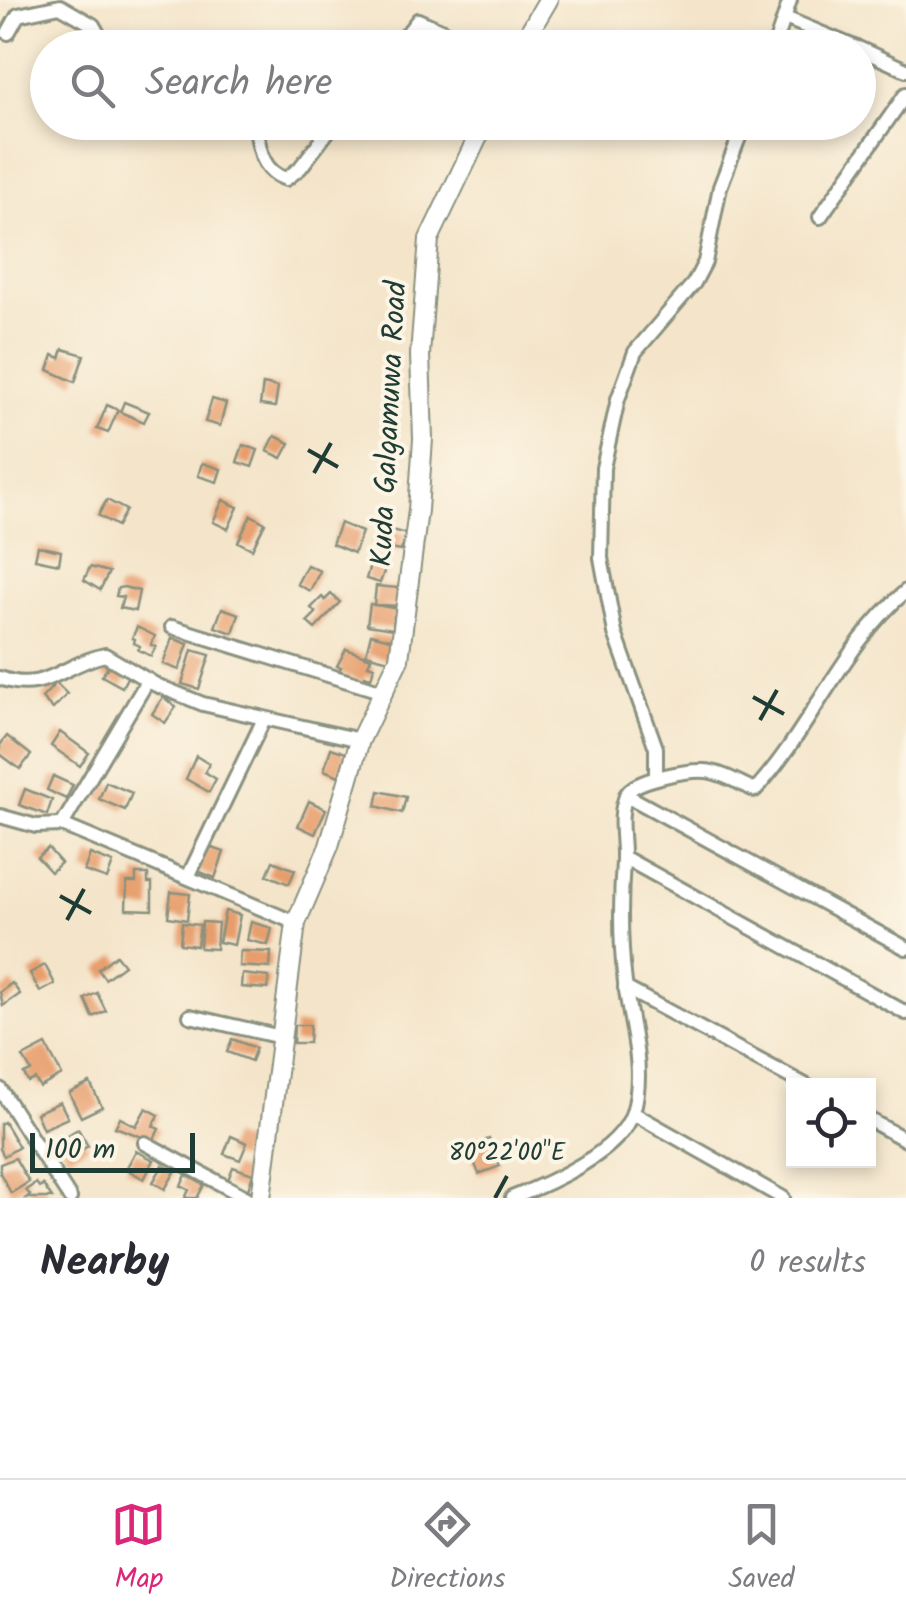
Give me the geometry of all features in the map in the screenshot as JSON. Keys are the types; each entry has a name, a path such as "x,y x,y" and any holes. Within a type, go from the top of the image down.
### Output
{"street":[{"path":"530,30 548,0"},
{"path":"781,30 790,0"},
{"path":"8,33 18,15 60,6 97,30"},
{"path":"786,18 815,30"},
{"path":"410,30 418,20 441,30"},
{"path":"876,56 906,70"},
{"path":"876,137 906,94"},
{"path":"257,140 260,156 277,176 286,179 322,140"},
{"name":"Kuda Galgamuwa Road","path":"262,1198 296,924 329,846 360,740 399,659 423,439 420,355 428,240 477,140"},
{"path":"656,778 656,748 615,633 601,558 602,468 618,399 636,352 694,282 705,262 720,187 738,140"},
{"path":"820,216 874,140"},
{"path":"512,1198 563,1178 610,1144 633,1113 638,1057 625,988 619,885 623,857 619,834 626,795 643,780 706,771 755,790 784,759 838,670 883,610 906,591"},
{"path":"172,627 384,692"},
{"path":"0,678 18,685 34,684 105,655 148,680 203,704 360,740"},
{"path":"62,825 148,680"},
{"path":"188,877 264,719"},
{"path":"626,795 906,948"},
{"path":"0,816 36,826 62,825 296,924"},
{"path":"623,857 906,1013"},
{"path":"625,988 792,1078"},
{"path":"190,1016 281,1037"},
{"path":"0,1089 70,1198"},
{"path":"633,1113 783,1198"},
{"path":"876,1123 906,1140"},
{"path":"144,1142 247,1198"}],"building":[{"path":"63,349 84,355 75,382 48,370 53,355 60,358"},
{"path":"263,384 278,387 275,407 260,405"},
{"path":"212,399 226,403 220,426 205,422"},
{"path":"124,402 149,412 144,422 120,412"},
{"path":"107,405 118,410 108,433 97,429"},
{"path":"275,436 290,443 282,458 267,451"},
{"path":"243,445 258,450 252,467 237,462"},
{"path":"202,463 221,469 217,482 198,476"},
{"path":"107,500 126,510 117,526 98,515"},
{"path":"223,500 238,507 228,529 213,522"},
{"path":"251,515 265,523 252,549 238,542"},
{"path":"340,523 362,532 354,553 332,544"},
{"path":"385,528 406,534 401,551 372,546 374,537 382,539"},
{"path":"38,546 61,551 59,564 35,559"},
{"path":"372,558 387,563 380,583 366,579"},
{"path":"307,565 320,571 310,591 297,584"},
{"path":"90,567 109,572 100,590 84,580"},
{"path":"399,584 405,585 403,606 374,605 376,586 398,588"},
{"path":"118,588 139,591 135,611 120,608 123,597 116,596"},
{"path":"331,594 340,602 315,629 307,622 316,613 311,608"},
{"path":"370,604 405,610 404,618 394,616 393,629 367,625"},
{"path":"222,608 239,614 233,633 215,627"},
{"path":"137,627 155,636 151,645 156,647 151,656 138,650 140,646 134,643"},
{"path":"371,634 398,641 393,661 366,654"},
{"path":"172,638 188,644 179,670 163,664"},
{"path":"346,649 371,658 371,678 365,676 363,682 338,673 341,667 337,666"},
{"path":"192,650 210,655 199,689 182,684"},
{"path":"111,661 130,672 122,687 102,676"},
{"path":"56,683 67,694 53,709 42,698"},
{"path":"163,697 176,707 165,723 152,714"},
{"path":"60,732 89,753 80,766 51,746"},
{"path":"7,736 31,755 20,769 0,754 0,745"},
{"path":"331,748 346,753 339,776 324,770"},
{"path":"196,756 209,764 205,772 216,779 209,792 186,779"},
{"path":"53,776 73,785 66,799 47,790"},
{"path":"106,782 132,793 125,810 99,799"},
{"path":"25,789 52,800 47,815 19,805"},
{"path":"379,791 406,797 402,813 376,806"},
{"path":"309,801 326,809 315,834 298,826"},
{"path":"207,846 224,852 215,878 198,871"},
{"path":"48,848 61,863 51,872 37,857"},
{"path":"90,854 113,863 107,879 84,871"},
{"path":"273,861 295,870 289,884 267,875"},
{"path":"136,874 148,874 148,883 152,883 152,910 126,909 127,882 136,882"},
{"path":"171,892 190,894 187,920 168,917"},
{"path":"225,911 240,915 234,945 219,942"},
{"path":"202,922 218,923 216,949 200,948"},
{"path":"251,922 272,928 268,945 247,940"},
{"path":"182,923 200,925 197,946 180,944"},
{"path":"240,951 271,952 270,968 239,966"},
{"path":"116,955 124,965 105,979 98,969"},
{"path":"45,965 55,984 40,992 30,973"},
{"path":"242,974 269,977 268,989 241,987"},
{"path":"12,983 20,994 3,1006 0,992"},
{"path":"97,993 106,1011 93,1017 85,999"},
{"path":"294,1025 310,1025 309,1043 293,1043"},
{"path":"232,1039 256,1048 251,1061 227,1052"},
{"path":"46,1045 62,1075 40,1087 35,1079 28,1082 24,1074 31,1071 23,1057"},
{"path":"90,1083 102,1107 81,1117 69,1093"},
{"path":"60,1102 68,1118 43,1129 36,1113"},
{"path":"146,1108 159,1115 153,1126 159,1129 153,1141 115,1127 120,1118 136,1126"},
{"path":"4,1122 19,1147 4,1156 0,1149 0,1124"},
{"path":"78,1129 88,1146 68,1158 58,1141"},
{"path":"231,1136 247,1143 240,1160 224,1154"},
{"path":"489,1139 500,1166 479,1174 468,1147"},
{"path":"136,1151 154,1160 144,1179 126,1169"},
{"path":"15,1158 29,1182 11,1193 0,1173 0,1164"},
{"path":"163,1165 175,1172 165,1189 153,1182"},
{"path":"233,1167 253,1174 247,1193 226,1185"},
{"path":"186,1175 204,1185 197,1198 185,1198 189,1190 181,1186"},
{"path":"36,1183 40,1188 43,1185 52,1198 26,1198 30,1195 26,1190"}]}
